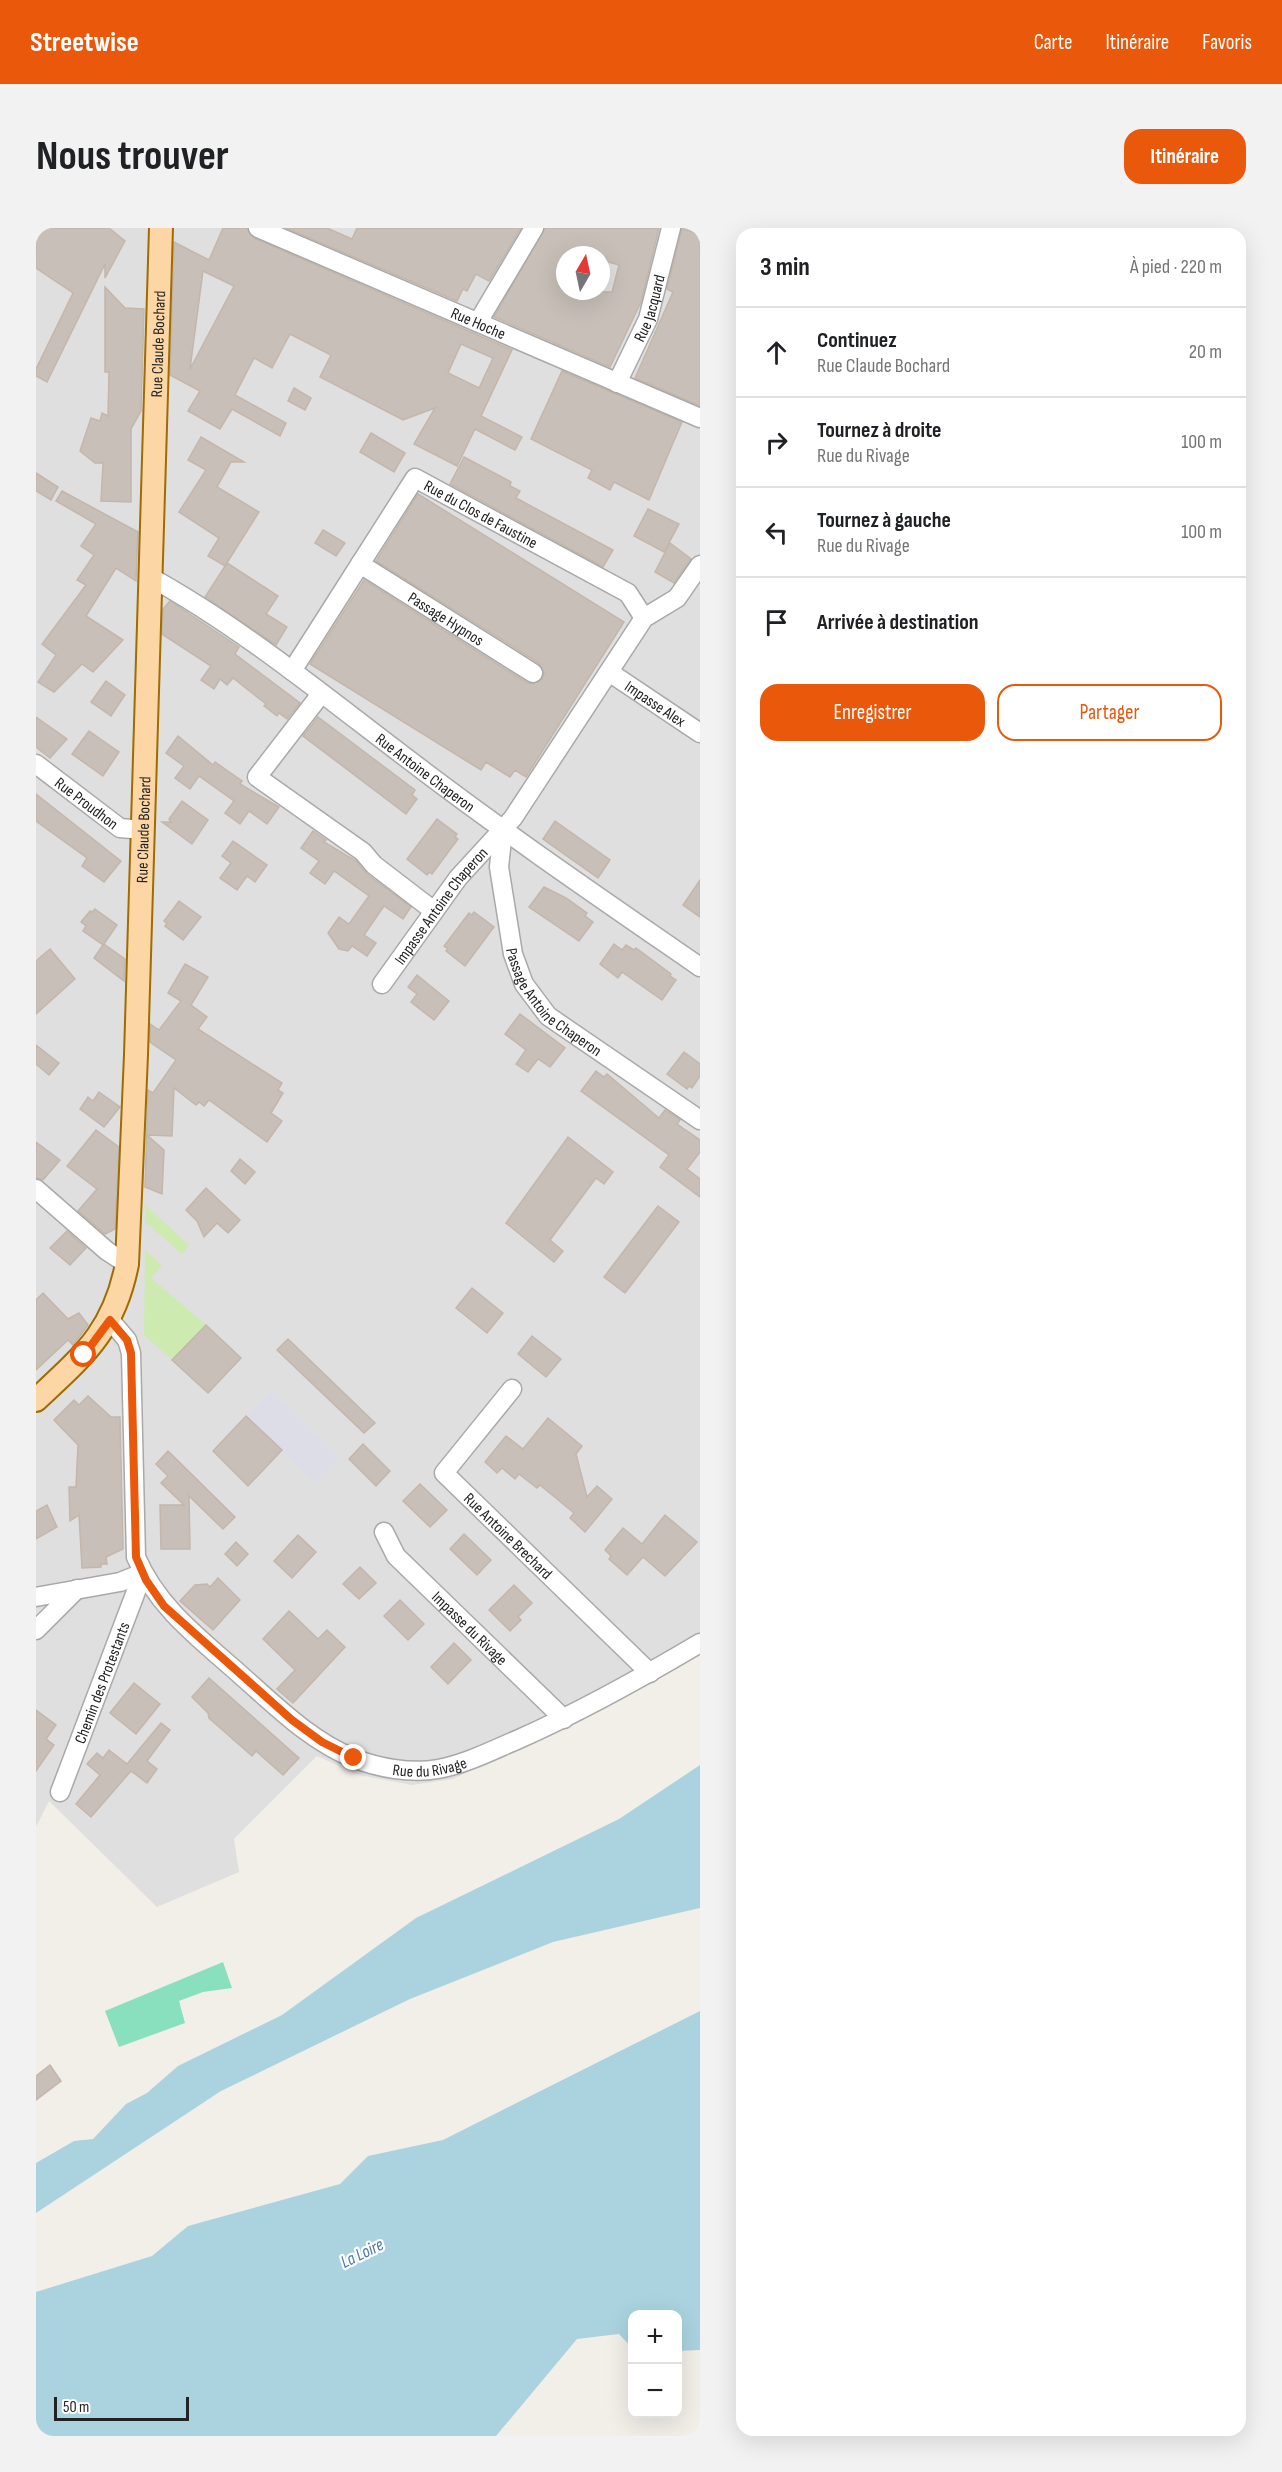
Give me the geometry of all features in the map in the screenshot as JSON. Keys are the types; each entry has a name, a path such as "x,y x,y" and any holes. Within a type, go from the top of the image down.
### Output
{"main road":[{"name":"Rue Claude Bochard","path":"36,1400 84,1355 110,1320 122,1288 127,1264 161,228"}],"street":[{"name":"Rue Hoche","path":"258,228 700,418"},
{"path":"478,322 534,228"},
{"name":"Rue Jacquard","path":"617,383 648,319 671,228"},
{"name":"Rue du Clos de Faustine","path":"292,671 415,478 628,593 644,618"},
{"name":"Passage Hypnos","path":"360,564 533,673"},
{"path":"503,830 644,618 676,598 700,565"},
{"name":"Rue Antoine Chaperon","path":"150,576 176,591 292,671 503,830 700,967"},
{"name":"Impasse Alex","path":"609,672 700,733"},
{"path":"321,694 257,777 363,852 374,865 434,911"},
{"name":"Rue Proudhon","path":"36,765 120,828 143,830"},
{"name":"Impasse Antoine Chaperon","path":"382,984 458,878 503,830"},
{"name":"Passage Antoine Chaperon","path":"503,830 499,867 513,954 524,984 548,1016 700,1120"},
{"path":"36,1189 107,1251 127,1264"},
{"name":"Rue du Rivage","path":"110,1320 127,1340 131,1353 136,1557 142,1573 164,1606 292,1720 322,1742 354,1758 396,1769 437,1769 479,1756 564,1719 700,1643"},
{"name":"Rue Antoine Brechard","path":"512,1389 444,1473 650,1673"},
{"name":"Impasse du Rivage","path":"384,1532 396,1556 564,1719"},
{"path":"36,1597 120,1582 142,1573"},
{"name":"Chemin des Protestants","path":"60,1792 142,1573"},
{"path":"36,1630 77,1589"}],"shaded area":[{"path":"36,228 700,228 700,1655 615,1703 453,1779 412,1785 359,1775 317,1756 234,1839 239,1872 157,1907 49,1801 36,1827"},
{"path":"272,1390 340,1457 315,1483 246,1416"}],"green space":[{"path":"145,1205 189,1245 182,1254 145,1222"},
{"path":"145,1249 162,1266 151,1278 206,1325 172,1360 144,1335"},
{"path":"223,1962 232,1988 203,1992 179,2001 185,2023 119,2047 105,2011"}],"water":[{"path":"700,1765 700,1908 553,1942 410,1999 221,2091 36,2213 36,2163 74,2141 93,2139 126,2104 147,2093 178,2066 282,2015 416,1918 619,1819"},
{"name":"La Loire","path":"700,2011 700,2350 682,2351 682,2310 628,2310 628,2344 619,2334 577,2339 496,2436 36,2436 36,2292 152,2256 188,2226 340,2184 368,2156 443,2140"}],"building":[{"path":"36,228 109,228 125,241 105,278 105,264 47,382 36,376 36,369 73,293 36,268"},
{"path":"223,228 247,228 254,238 512,350 481,416 522,437 515,450 475,429 457,466 414,444 435,408 403,420 320,377 331,355 290,334 272,368 254,358 235,395 286,423 280,436 232,409 220,429 188,411 200,391 170,375 174,242 209,260","holes":["203,271 234,286 190,369","461,344 493,358 479,388 448,373"]},
{"path":"286,228 327,228 352,239 357,228 521,228 489,281 476,274 467,291 463,289 457,301"},
{"path":"545,228 659,228 641,302 610,367 494,317"},
{"path":"682,228 700,235 700,406 635,378 673,292 667,289"},
{"path":"105,287 125,308 144,309 141,411 131,429 131,502 101,501 103,463 95,463 80,451 91,418 100,421 102,413 108,416 109,372 105,372"},
{"path":"562,371 682,422 649,500 614,482 610,490 588,478 592,470 531,439"},
{"path":"294,388 311,398 305,410 288,401"},
{"path":"371,433 405,453 394,472 360,452"},
{"path":"201,437 244,462 231,462 217,487 259,512 225,566 208,556 219,538 179,512 206,470 188,460"},
{"path":"464,457 511,482 510,486 520,491 516,498 613,550 603,567 450,484"},
{"path":"36,473 58,487 51,500 36,491"},
{"path":"62,491 138,532 136,581 116,568 86,616 123,640 93,672 82,664 54,692 38,682 56,655 42,644 86,585 77,580 94,555 81,546 96,524 56,501"},
{"path":"418,494 624,622 526,777 515,770 510,777 486,762 481,770 310,664 364,580 527,683 533,684 542,679 544,673 539,663 376,561"},
{"path":"648,509 679,524 664,552 634,536"},
{"path":"323,530 345,543 336,556 315,543"},
{"path":"670,543 691,559 674,583 655,572"},
{"path":"227,563 278,596 266,614 287,627 276,645 205,597"},
{"path":"170,601 239,647 235,654 300,703 287,719 279,713 277,716 264,706 266,704 233,678 227,685 220,679 214,689 201,680 211,666 162,634 163,609"},
{"path":"106,681 125,695 111,716 91,702"},
{"path":"36,717 67,739 50,758 36,747"},
{"path":"318,717 415,790 412,795 417,799 406,814 303,736"},
{"path":"89,731 119,752 103,776 72,754"},
{"path":"178,736 213,765 215,762 242,781 240,784 279,807 267,824 249,811 240,824 225,813 234,801 199,776 190,789 175,778 184,766 166,753"},
{"path":"36,794 121,861 104,882 82,866 87,858 36,821"},
{"path":"182,801 208,820 192,844 162,822 171,822 169,819"},
{"path":"437,819 457,834 455,837 458,839 432,874 429,872 427,875 407,859"},
{"path":"555,821 610,860 598,878 543,839"},
{"path":"313,831 326,840 324,842 356,861 367,874 411,907 403,919 384,906 364,935 376,943 367,956 352,946 348,951 339,949 328,933 339,917 349,924 369,896 334,871 325,884 310,873 319,861 301,848"},
{"path":"233,841 267,865 255,882 247,876 237,890 220,878 231,863 222,856"},
{"path":"700,880 700,917 683,905"},
{"path":"544,887 566,898 587,913 585,916 593,922 579,941 529,907"},
{"path":"179,901 201,917 183,940 165,926 167,923 164,921"},
{"path":"95,909 117,925 104,944 125,959 124,981 94,958 103,945 83,931 86,926 81,922 90,911"},
{"path":"474,912 494,927 465,966 446,951 448,949 444,946 469,913 472,915"},
{"path":"614,944 622,950 626,945 634,950 636,948 671,974 670,976 676,980 662,1000 622,972 618,978 600,964"},
{"path":"50,949 75,979 36,1014 36,961"},
{"path":"185,964 208,977 191,1005 207,1017 198,1029 282,1083 278,1090 283,1093 271,1113 282,1121 267,1142 209,1100 204,1106 199,1102 196,1105 174,1088 172,1136 147,1135 164,1150 162,1194 145,1187 148,1090 153,1093 176,1060 150,1042 150,1024 159,1030 181,1001 168,993"},
{"path":"417,975 449,1001 434,1020 411,1002 417,994 408,987"},
{"path":"520,1014 565,1048 550,1067 538,1059 528,1072 516,1064 526,1050 505,1034"},
{"path":"36,1045 59,1063 49,1075 36,1064"},
{"path":"684,1052 700,1064 700,1076 692,1088 689,1086 687,1089 667,1074"},
{"path":"596,1071 604,1077 607,1074 659,1118 665,1110 680,1120 677,1124 700,1140 700,1152 687,1169 700,1179 700,1197 660,1167 669,1155 581,1091"},
{"path":"99,1092 120,1107 104,1127 80,1109 88,1097 93,1101"},
{"path":"96,1130 119,1147 115,1229 105,1234 78,1211 97,1189 67,1166"},
{"path":"568,1137 613,1172 604,1184 596,1178 550,1240 563,1251 554,1262 506,1223"},
{"path":"36,1142 60,1160 43,1180 36,1178"},
{"path":"240,1159 255,1172 245,1184 231,1171"},
{"path":"206,1188 240,1220 228,1233 217,1223 204,1237 197,1221 186,1210"},
{"path":"658,1206 679,1222 625,1293 604,1277"},
{"path":"67,1231 86,1248 70,1265 50,1248"},
{"path":"472,1288 503,1313 487,1333 456,1308"},
{"path":"43,1293 68,1319 79,1313 88,1325 73,1345 68,1340 36,1370 36,1300"},
{"path":"206,1325 241,1358 208,1393 172,1360"},
{"path":"532,1336 561,1359 546,1377 518,1354"},
{"path":"288,1339 375,1423 364,1433 277,1350"},
{"path":"88,1396 111,1417 120,1417 123,1549 106,1557 107,1564 101,1564 101,1567 82,1568 79,1515 70,1521 69,1487 76,1487 78,1445 54,1420 74,1400 79,1405"},
{"path":"246,1416 282,1450 248,1486 213,1451"},
{"path":"548,1418 582,1446 576,1454 587,1497 597,1486 612,1499 585,1532 570,1518 574,1513 540,1485 537,1488 519,1474 515,1479 502,1468 497,1473 485,1462 506,1436 523,1449"},
{"path":"363,1444 390,1471 376,1486 349,1459"},
{"path":"168,1451 235,1517 223,1529 189,1496 190,1549 161,1549 160,1505 184,1505 161,1483 168,1476 156,1464"},
{"path":"420,1484 447,1510 430,1527 403,1501"},
{"path":"47,1505 57,1527 36,1539 36,1511"},
{"path":"665,1515 697,1542 665,1576 643,1557 627,1575 609,1559 611,1556 605,1550 623,1528 642,1544"},
{"path":"464,1534 491,1560 477,1575 450,1549"},
{"path":"298,1535 316,1552 292,1578 274,1561"},
{"path":"236,1542 248,1554 237,1566 225,1554"},
{"path":"360,1567 376,1583 359,1599 343,1584"},
{"path":"218,1578 240,1600 213,1630 180,1601 195,1585 207,1584 210,1587"},
{"path":"514,1585 532,1603 518,1617 521,1620 510,1631 489,1610"},
{"path":"400,1600 424,1624 408,1640 384,1616"},
{"path":"289,1611 318,1639 327,1630 345,1647 293,1703 277,1689 295,1670 263,1639"},
{"path":"454,1643 471,1660 448,1684 431,1667"},
{"path":"209,1678 299,1758 283,1775 256,1751 252,1756 209,1718 208,1713 192,1697"},
{"path":"134,1683 160,1704 136,1734 110,1713"},
{"path":"36,1710 56,1725 46,1739 54,1745 36,1771"},
{"path":"161,1723 170,1730 147,1761 157,1769 147,1783 131,1771 91,1817 76,1804 100,1775 87,1764 97,1753 103,1758 109,1750 127,1764"},
{"path":"50,2065 61,2081 36,2100 36,2076"}],"route":[{"path":"84,1355 110,1320 127,1340 131,1353 136,1557 146,1580 164,1606 292,1720 322,1742 354,1758"}]}
